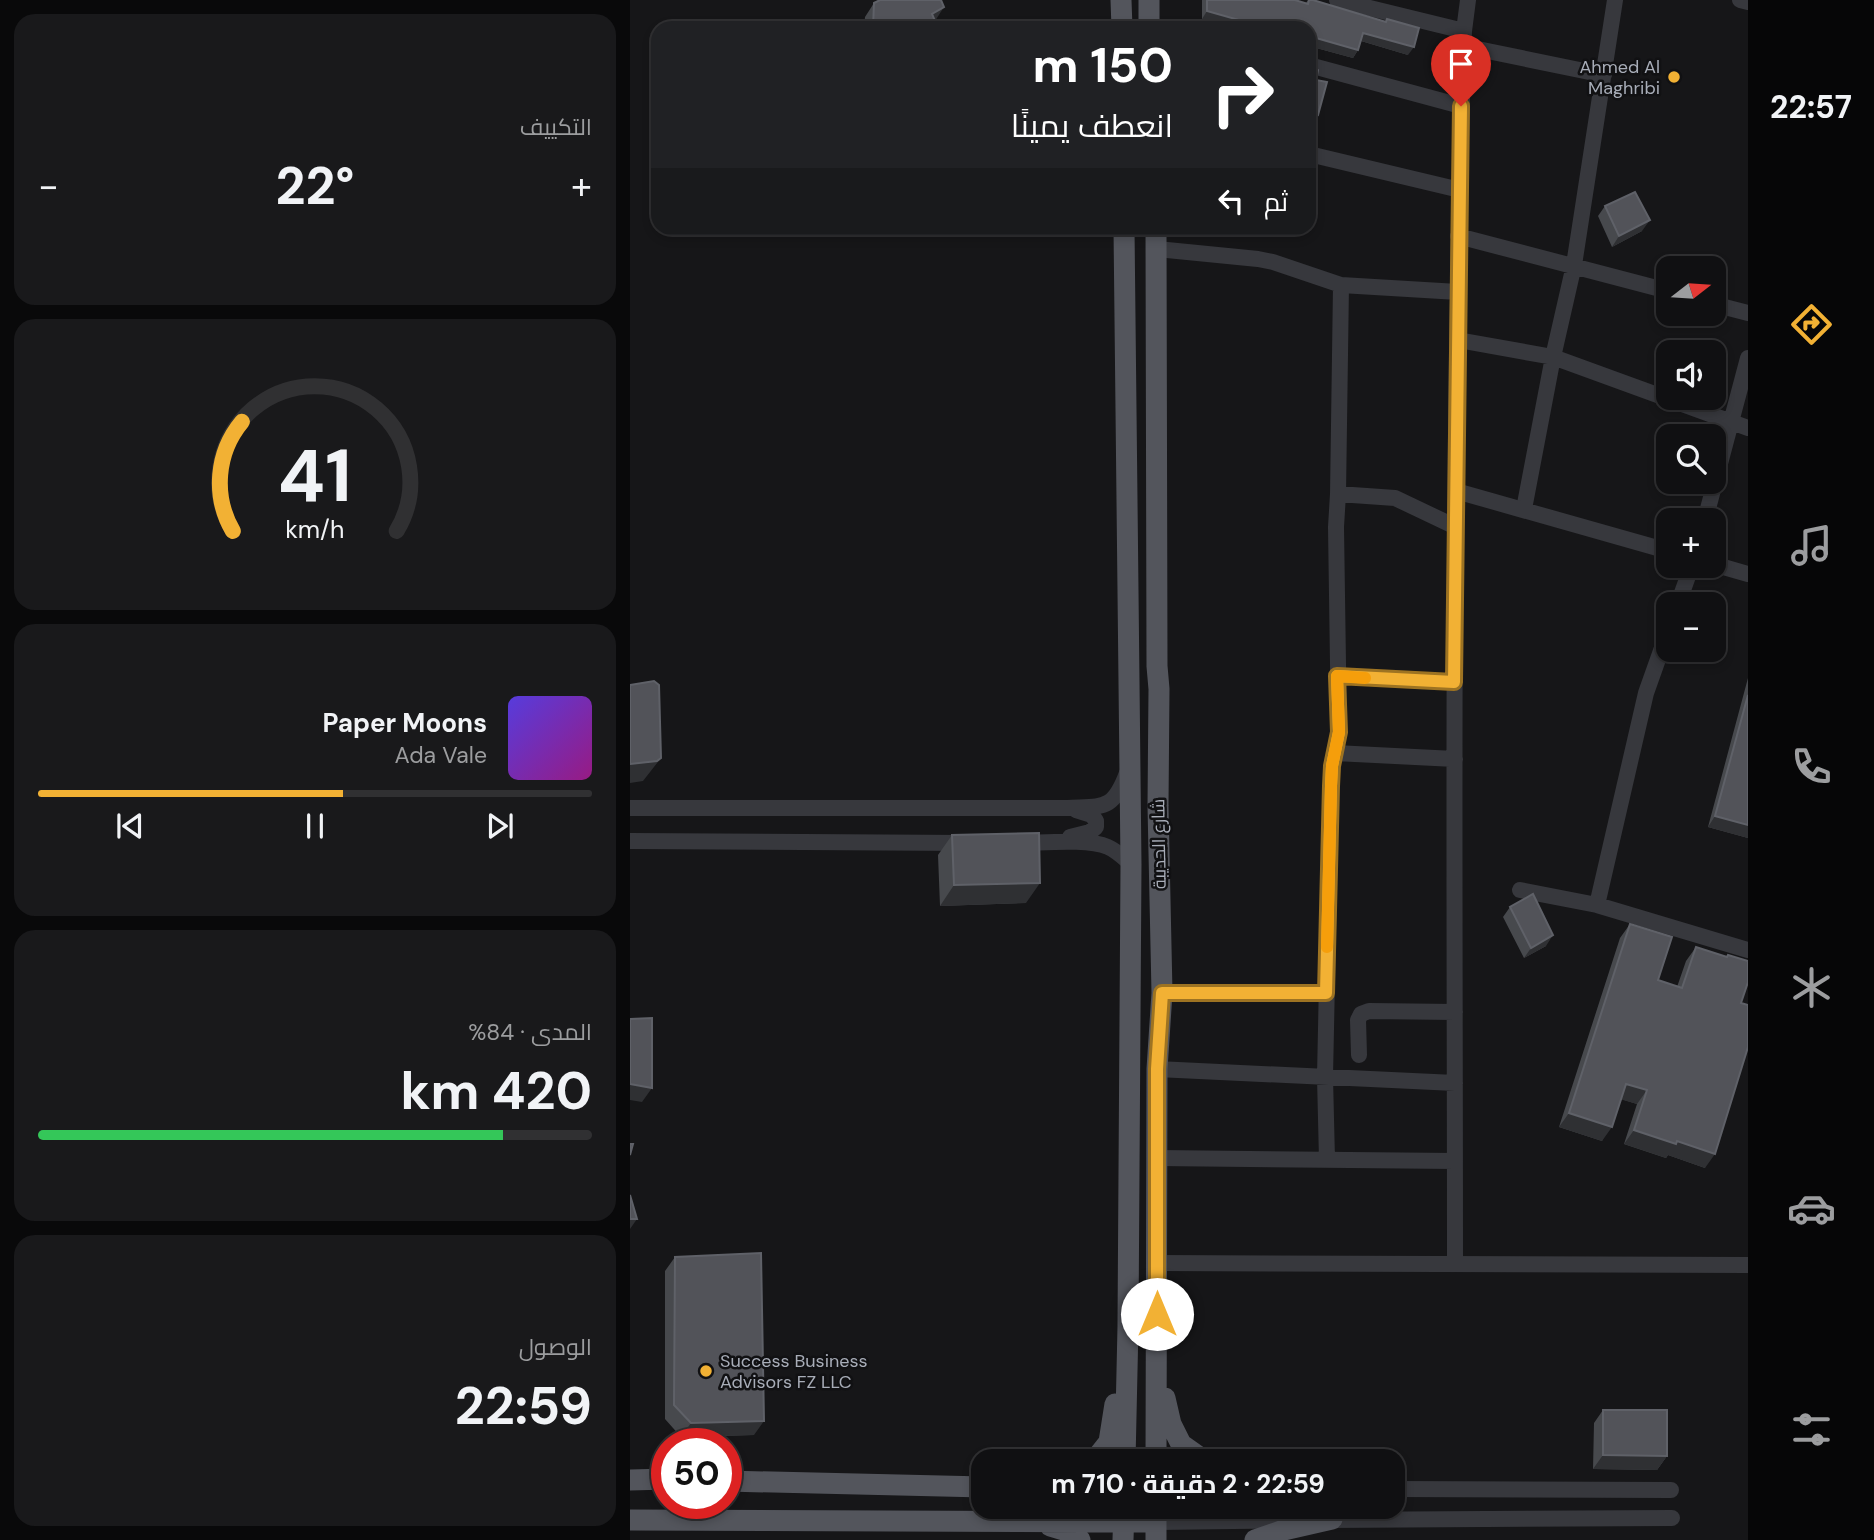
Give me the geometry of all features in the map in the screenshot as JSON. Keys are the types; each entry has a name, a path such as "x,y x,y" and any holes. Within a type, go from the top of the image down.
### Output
{"main road":[{"path":"1121,0 1122,21"},
{"path":"1149,0 1149,21"},
{"name":"شارع الحديبة","path":"1124,235 1131,864 1125,1449"},
{"name":"شارع الحديبة","path":"1156,235 1158,806 1162,993 1157,1069 1156,1449"},
{"path":"1103,1449 1109,1442 1128,1326"},
{"path":"1157,1364 1171,1424 1181,1444 1188,1449"},
{"path":"630,1480 651,1479"},
{"path":"742,1480 971,1486"},
{"path":"816,1520 836,1516 842,1511 845,1505 844,1497 835,1483"},
{"path":"630,1520 1156,1523"},
{"path":"1255,1540 1284,1530 1332,1520"},
{"path":"1035,1521 1067,1531 1080,1540"}],"street":[{"path":"1336,0 1463,38 1604,75"},
{"path":"1455,1264 1454,682 1458,236 1463,38 1468,0"},
{"path":"1524,509 1553,357 1574,265 1615,0"},
{"path":"1740,0 1748,2"},
{"path":"1316,67 1461,106"},
{"path":"1316,156 1460,190"},
{"path":"1458,236 1656,288"},
{"path":"1157,249 1258,259 1341,285 1458,292"},
{"path":"1327,1160 1325,1077 1331,786 1339,732 1336,527 1341,285"},
{"path":"1726,307 1748,313"},
{"path":"1458,340 1553,357 1748,428"},
{"path":"1707,508 1748,358"},
{"path":"1456,491 1656,548"},
{"path":"1338,494 1395,498 1456,527"},
{"path":"1726,568 1748,575"},
{"path":"1597,905 1646,693 1657,662"},
{"path":"1337,676 1454,682"},
{"path":"1335,753 1455,759"},
{"path":"630,807 1067,808 1108,805 1120,791 1130,767"},
{"path":"1048,843 1090,832 1096,827 1092,815 1067,808"},
{"path":"630,841 978,843"},
{"path":"1006,843 1093,843 1118,853 1131,864"},
{"path":"1520,890 1597,905 1748,950"},
{"path":"1162,993 1326,993"},
{"path":"1359,1055 1358,1020 1361,1014 1369,1011 1455,1012"},
{"path":"1157,1069 1455,1083"},
{"path":"1157,1158 1455,1161"},
{"path":"1157,1263 1748,1265"},
{"path":"1405,1489 1671,1490"},
{"path":"1567,1490 1568,1519"},
{"path":"1405,1514 1568,1519 1672,1518"},
{"path":"1156,1523 1339,1519"}],"building":[{"path":"880,0 941,0 944,7 932,14 935,21 873,21 874,3"},
{"path":"1207,0 1295,0 1308,4 1309,0 1313,0 1386,22 1387,19 1419,28 1414,47 1363,33 1358,50 1316,38 1316,21 1242,21 1207,11"},
{"path":"1316,80 1327,82 1316,115"},
{"path":"1635,192 1650,220 1619,236 1605,206"},
{"path":"654,681 659,685 661,758 657,761 630,764 630,685"},
{"path":"1748,695 1748,825 1715,816"},
{"path":"1039,833 1040,883 954,885 952,835"},
{"path":"1533,894 1553,935 1531,948 1510,907"},
{"path":"1630,924 1672,937 1658,980 1682,988 1696,947 1748,961 1748,982 1741,1003 1748,1005 1748,1047 1715,1154 1634,1130 1647,1090 1626,1084 1612,1127 1569,1113"},
{"path":"652,1018 652,1088 630,1084 630,1019"},
{"path":"630,1195 637,1219 630,1219"},
{"path":"761,1253 764,1421 691,1423 674,1405 675,1257"},
{"path":"1603,1410 1667,1410 1667,1456 1603,1455"}],"slow traffic":[{"path":"1327,947 1332,766 1339,732 1337,676 1365,678"}],"place":[{"name":"Ahmed Al Maghribi","path":"1674,77"},
{"name":"Success Business Advisors FZ LLC","path":"706,1371"}],"route":[{"path":"1157,1314 1157,1069 1162,993 1326,993 1331,786 1339,732 1337,676 1454,682 1461,106"}]}
